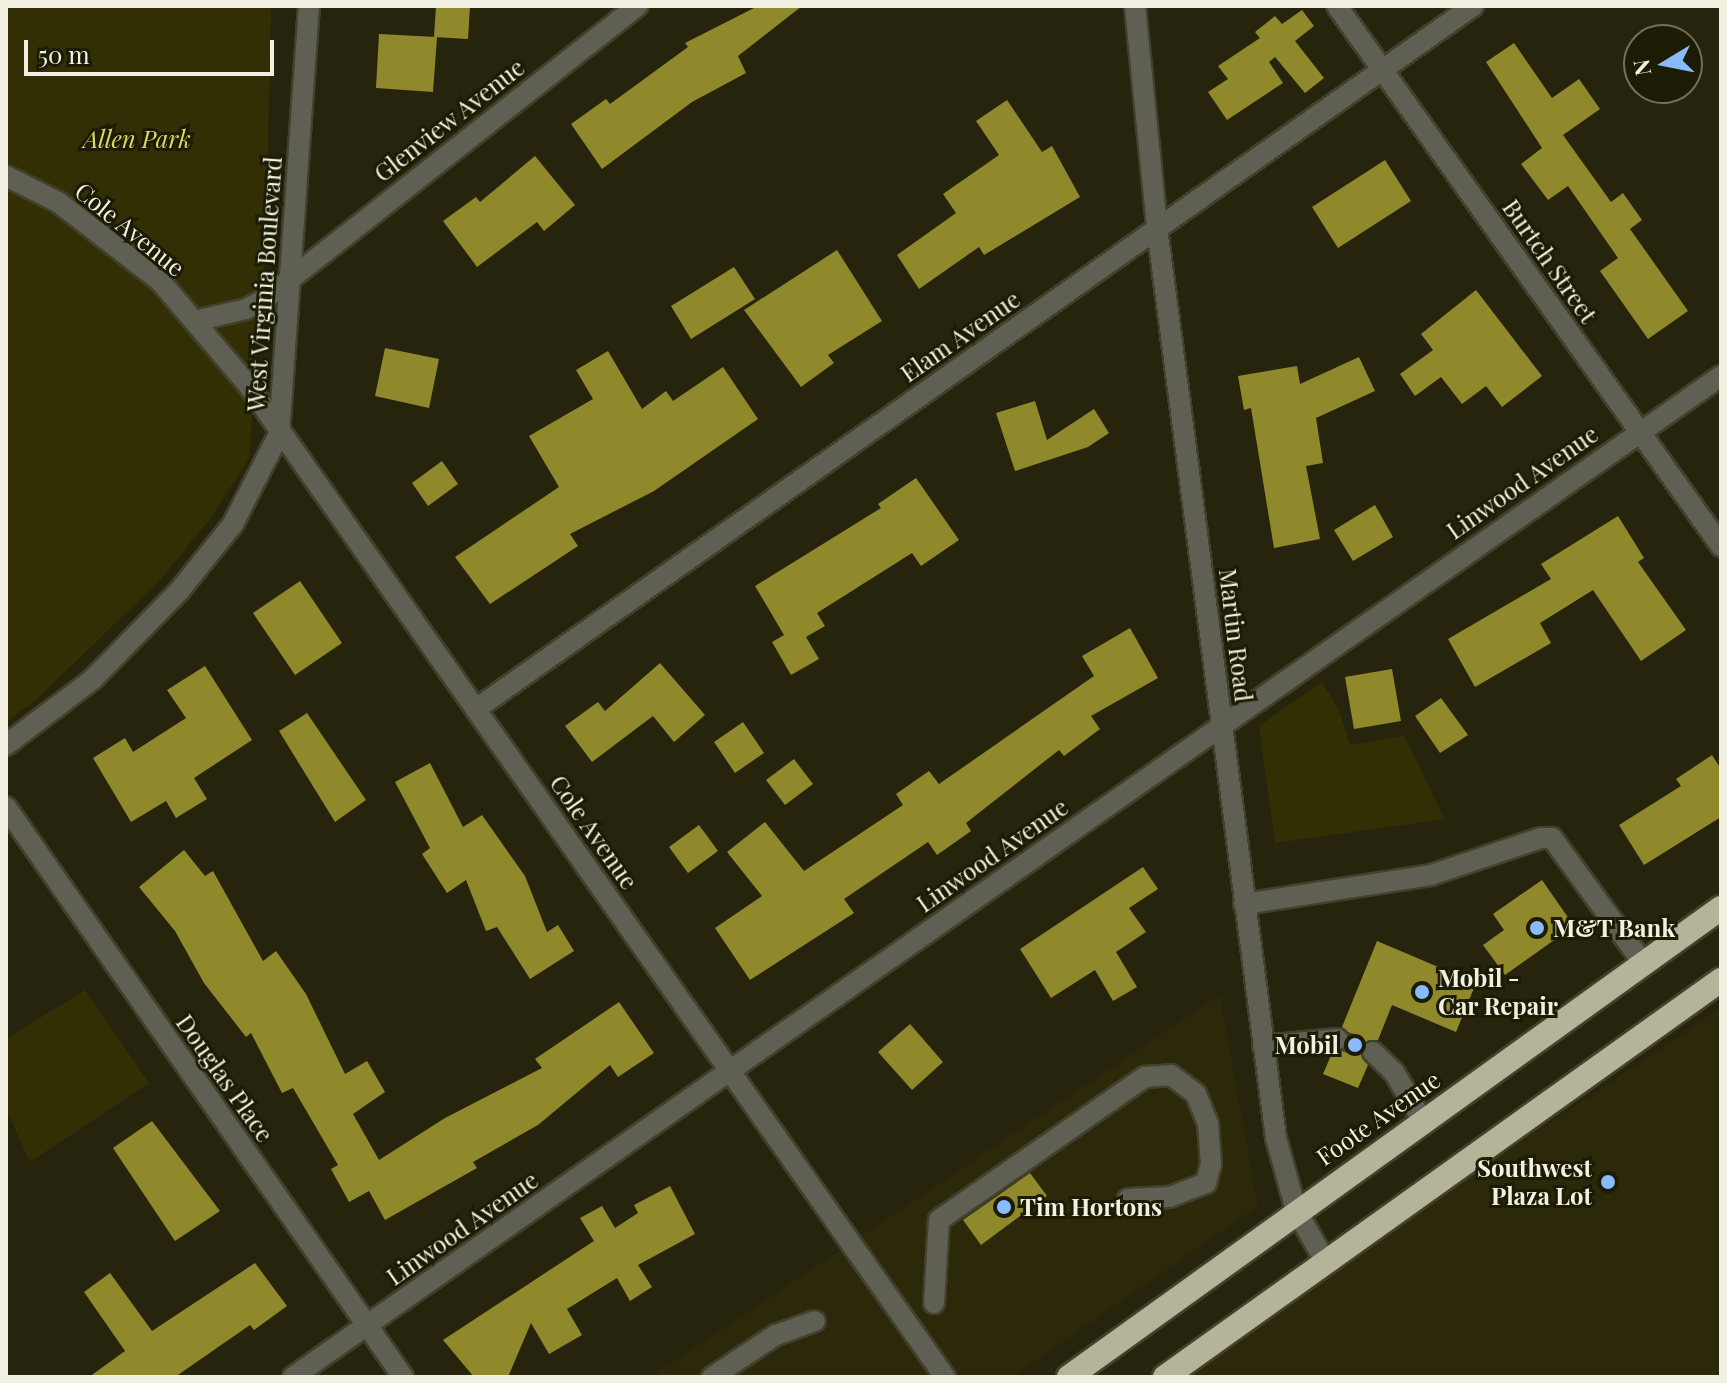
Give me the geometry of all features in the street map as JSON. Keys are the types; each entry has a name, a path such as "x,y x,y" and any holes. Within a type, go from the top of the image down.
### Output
{"highway":[{"name":"Foote Avenue","path":"1069,1377 1296,1210 1721,908"},
{"path":"1165,1377 1721,980"}],"street":[{"name":"West Virginia Boulevard","path":"6,745 92,680 180,590 233,524 279,434 294,277 309,6"},
{"name":"Glenview Avenue","path":"294,277 638,6"},
{"name":"Martin Road","path":"1135,6 1157,228 1276,1138 1296,1210 1325,1261"},
{"name":"Burtch Street","path":"1337,6 1721,546"},
{"name":"Elam Avenue","path":"476,709 1473,6"},
{"name":"Cole Avenue","path":"6,176 16,186 113,243 161,282 195,321 476,709 945,1377"},
{"path":"195,321 246,309 294,277"},
{"name":"Linwood Avenue","path":"293,1377 731,1073 1222,724 1721,376"},
{"name":"Douglas Place","path":"6,807 403,1377"},
{"path":"1244,904 1431,875 1541,838 1552,838 1643,963"},
{"path":"1263,1046 1338,1039"},
{"path":"1373,1052 1394,1072 1422,1120"},
{"path":"934,1303 939,1220 1145,1077 1171,1075 1196,1094 1208,1124 1211,1164 1206,1183 1170,1197 1128,1199"},
{"path":"712,1377 776,1335 815,1321"}],"shaded area":[{"path":"1220,995 1258,1206 1012,1377 651,1377"},
{"name":"Southwest Plaza Lot","path":"1721,1008 1721,1377 1171,1377"}],"green space":[{"name":"Allen Park","path":"6,6 271,6 266,238 249,459 209,520 159,581 36,700 6,722"},
{"path":"1322,682 1339,710 1350,745 1404,736 1445,819 1275,843 1259,726"},
{"path":"85,990 149,1083 30,1162 6,1109 6,1039"}],"building":[{"path":"436,6 470,6 468,39 434,37"},
{"path":"758,6 802,6 738,56 746,73 692,102 602,169 571,124 606,99 610,104 688,47 685,43"},
{"path":"1302,10 1314,26 1295,41 1324,78 1305,93 1275,57 1269,62 1283,83 1227,120 1208,92 1228,79 1218,66 1260,38 1255,32 1275,16 1282,24"},
{"path":"379,34 437,37 433,92 376,88"},
{"path":"1514,43 1552,98 1579,79 1600,109 1563,135 1611,202 1623,193 1642,220 1630,229 1688,311 1648,339 1600,271 1618,258 1568,186 1548,200 1521,164 1542,148 1486,62"},
{"path":"1007,100 1042,152 1052,146 1080,197 984,255 979,247 919,289 897,255 956,213 943,194 999,155 976,121"},
{"path":"535,156 575,205 544,231 537,222 477,267 443,221 476,197 480,202"},
{"path":"1385,160 1411,201 1338,248 1312,207"},
{"path":"837,250 882,321 828,355 834,363 801,387 744,310"},
{"path":"734,267 755,299 691,339 671,306"},
{"path":"1476,290 1542,376 1502,407 1486,386 1462,404 1441,377 1415,396 1400,374 1433,350 1421,334"},
{"path":"385,348 439,359 429,408 375,396"},
{"path":"608,351 642,409 666,391 673,401 723,367 758,419 654,491 570,534 578,546 490,604 455,557 559,487 529,436 593,399 576,370"},
{"path":"1359,357 1375,391 1316,418 1323,463 1306,466 1320,539 1274,548 1251,408 1244,410 1238,376 1297,366 1300,384"},
{"path":"1035,401 1047,440 1094,409 1109,433 1088,447 1015,471 996,413"},
{"path":"442,461 458,484 428,506 412,483"},
{"path":"916,478 959,540 921,566 912,553 817,613 825,626 806,637 819,659 791,675 772,642 784,635 755,586 881,508 878,504"},
{"path":"1375,505 1393,537 1353,561 1334,530"},
{"path":"1618,516 1644,558 1638,562 1686,630 1641,661 1593,590 1540,623 1551,643 1475,687 1448,639 1551,579 1541,564"},
{"path":"300,581 342,643 295,675 253,613"},
{"path":"1130,628 1158,678 1091,716 1100,729 1064,756 1059,750 966,823 971,831 937,855 928,842 844,899 854,913 750,980 715,928 762,896 727,852 765,822 804,871 903,805 896,794 929,771 939,784 1094,676 1082,656"},
{"path":"660,663 705,715 674,742 653,716 592,762 565,726 598,702 605,711"},
{"path":"205,666 252,740 194,778 207,799 176,818 166,801 131,822 93,758 125,738 133,752 186,718 167,690"},
{"path":"1392,669 1401,721 1354,729 1345,677"},
{"path":"1441,698 1468,735 1440,753 1415,716"},
{"path":"307,713 366,800 335,822 279,731"},
{"path":"743,722 764,753 735,773 714,742"},
{"path":"1712,755 1721,769 1721,817 1644,865 1619,825 1681,786 1676,779"},
{"path":"794,759 813,784 785,805 766,780"},
{"path":"430,763 463,827 482,815 525,876 547,932 558,925 574,951 530,979 497,927 486,931 466,880 447,893 422,854 430,848 395,782"},
{"path":"699,825 718,851 688,873 669,847"},
{"path":"184,850 205,876 213,871 263,961 276,951 306,994 345,1074 367,1061 385,1092 353,1114 379,1160 445,1118 542,1068 535,1059 619,1002 654,1053 618,1077 610,1065 538,1125 473,1162 477,1168 385,1220 369,1191 349,1202 331,1169 338,1165 293,1088 282,1093 251,1033 246,1037 204,983 175,931 139,887"},
{"path":"1143,867 1158,889 1129,908 1146,932 1116,952 1137,987 1113,1001 1095,970 1051,998 1020,949"},
{"name":"M&T Bank","path":"1542,880 1574,926 1505,975 1483,945 1504,930 1493,914"},
{"name":"Mobil - Car Repair","path":"1377,941 1476,983 1456,1032 1392,1005 1378,1040 1369,1040 1361,1048 1368,1065 1358,1088 1323,1074 1332,1053 1350,1044 1342,1027"},
{"path":"910,1024 943,1062 912,1090 878,1052"},
{"path":"152,1121 220,1211 175,1241 113,1148"},
{"name":"Tim Hortons","path":"1030,1173 1047,1196 981,1245 963,1220"},
{"path":"670,1186 695,1234 638,1265 652,1287 630,1301 617,1278 567,1309 582,1335 549,1354 531,1323 508,1377 474,1377 443,1340 594,1241 580,1218 602,1206 615,1228 638,1213 634,1205"},
{"path":"255,1263 287,1306 254,1330 250,1325 175,1377 89,1377 125,1351 84,1292 110,1273 152,1331"}],"tunnel":[{"path":"1338,1039 1373,1052"}],"place":[{"name":"M&T Bank","path":"1537,928"},
{"name":"Mobil - Car Repair","path":"1422,992"},
{"name":"Mobil","path":"1355,1045"},
{"name":"Southwest Plaza Lot","path":"1608,1182"},
{"name":"Tim Hortons","path":"1004,1207"}]}
